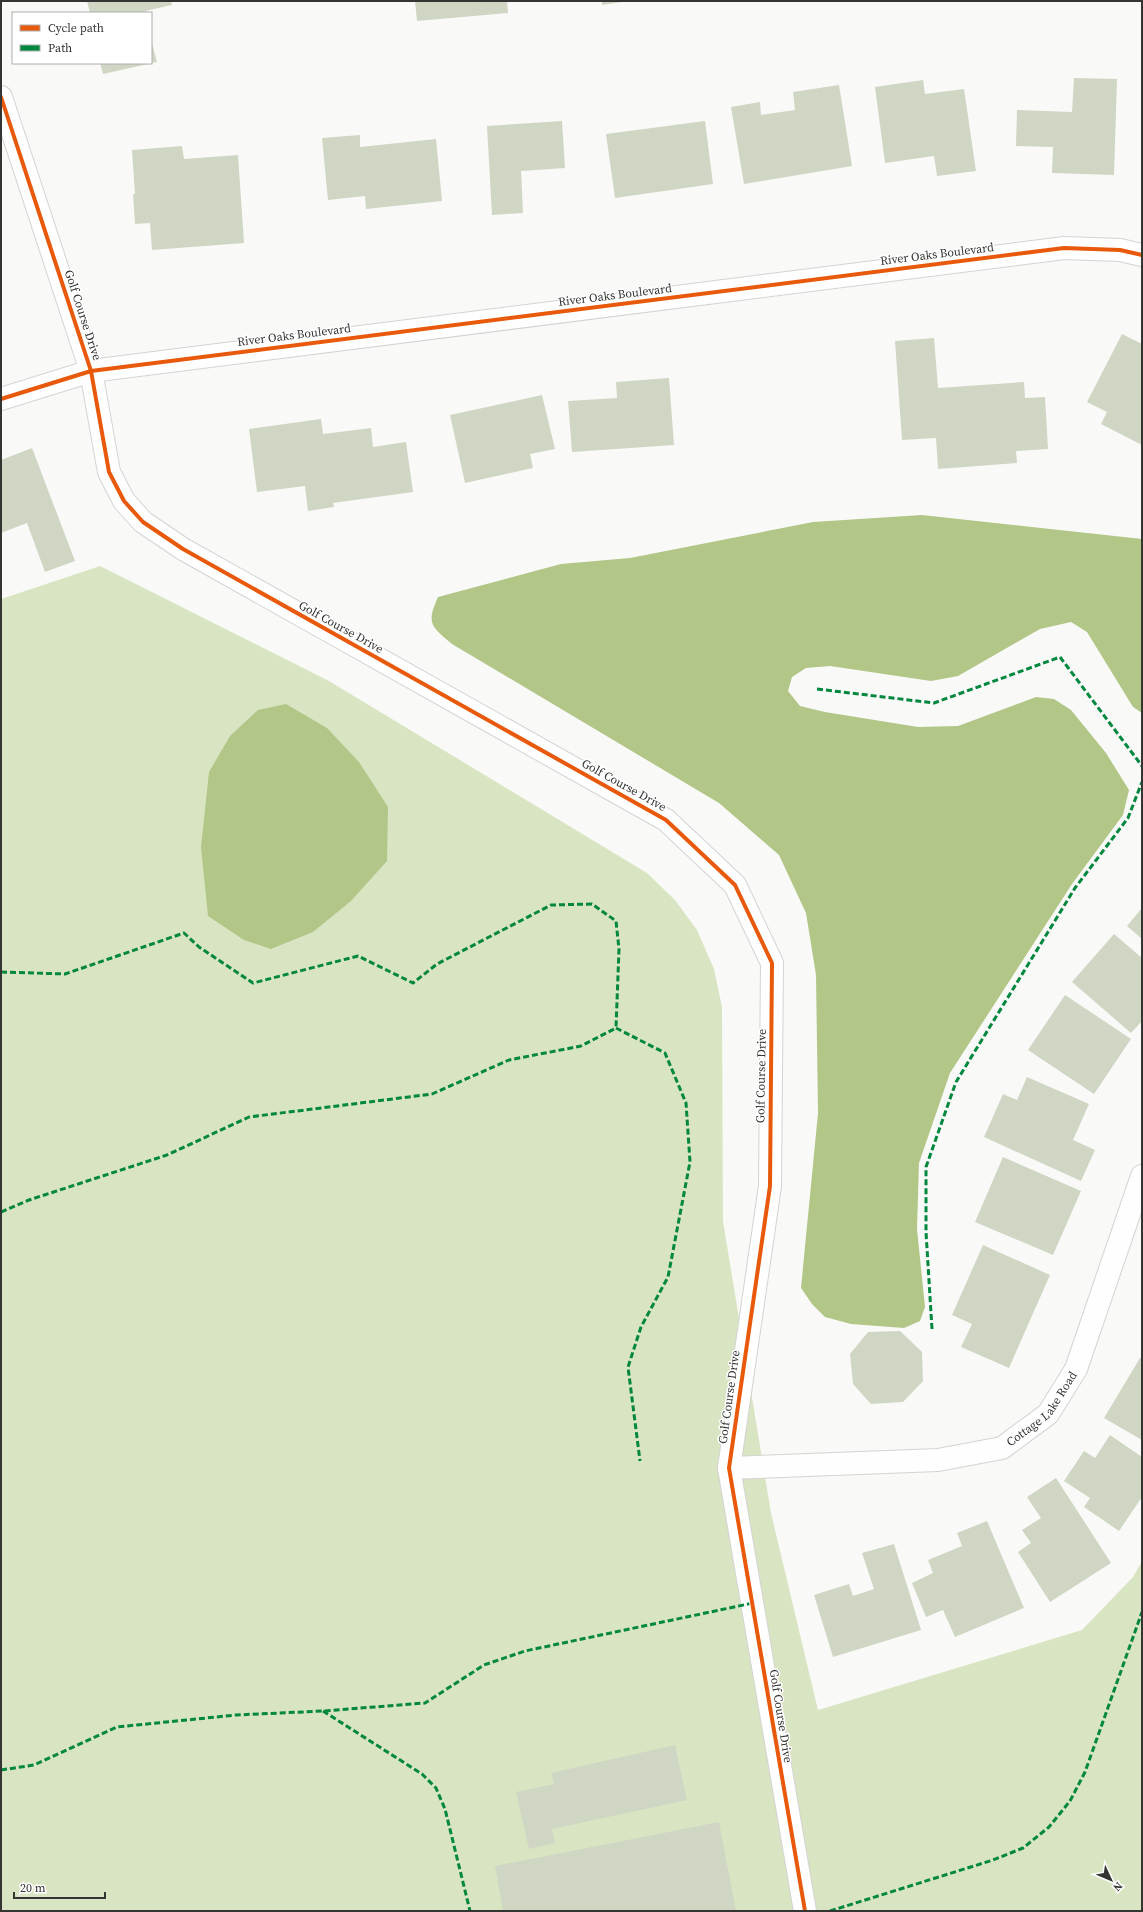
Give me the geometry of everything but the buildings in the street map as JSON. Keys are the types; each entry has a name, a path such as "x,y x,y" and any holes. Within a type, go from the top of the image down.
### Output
{"street":[{"name":"Golf Course Drive","path":"1,97 91,371 109,472 124,501 143,522 183,550 666,820 735,885 772,963 770,1186 729,1468 804,1911"},
{"name":"River Oaks Boulevard","path":"1,399 91,371 1064,248 1120,250 1142,254"},
{"name":"Cottage Lake Road","path":"729,1468 938,1460 1002,1448 1048,1414 1076,1369 1142,1176"}],"shaded area":[{"path":"922,515 1142,539 1142,713 1133,707 1087,632 1071,622 1040,629 958,676 931,681 830,666 806,668 792,677 788,691 800,706 825,712 918,727 958,726 1036,697 1054,699 1071,710 1106,753 1129,790 1123,815 1072,884 950,1073 919,1163 917,1229 925,1307 920,1321 904,1328 851,1324 825,1317 812,1304 801,1288 818,1113 816,975 806,913 779,855 719,803 452,644 435,628 432,613 438,597 561,564 630,558 813,522"},
{"path":"100,566 329,681 647,873 675,900 697,930 714,969 722,1007 723,1221 771,1513 818,1710 1082,1630 1133,1577 1142,1561 1142,1911 1,1911 1,599"},
{"path":"286,704 327,728 359,762 388,807 387,861 351,901 313,932 271,949 244,940 208,916 201,847 209,772 230,736 258,710"}],"marked path":[{"path":"817,689 934,703 1060,657 1142,766"},
{"path":"932,1329 926,1232 926,1167 956,1082 1075,888 1128,818 1142,782"},
{"path":"1,972 65,974 184,933 199,947 253,983 358,956 413,983 437,964 551,905 592,904 616,921 619,949 616,1028"},
{"path":"616,1028 665,1053 686,1103 690,1162 668,1277 641,1327 628,1367 640,1461"},
{"path":"1,1212 29,1200 167,1155 249,1117 432,1094 509,1060 581,1046 616,1028"},
{"path":"1,1770 34,1765 117,1727 236,1715 323,1711 425,1703 484,1665 525,1651 753,1603"},
{"path":"830,1911 993,1860 1023,1848 1049,1827 1070,1801 1085,1772 1142,1612"},
{"path":"323,1711 422,1774 436,1788 445,1809 470,1911"}],"cycle path":[{"path":"1,97 91,371 109,472 124,501 143,522 183,549 666,820 735,885 772,963 770,1186 729,1468 805,1911"},
{"path":"1,399 91,371 1064,248 1120,250 1142,255"}]}
